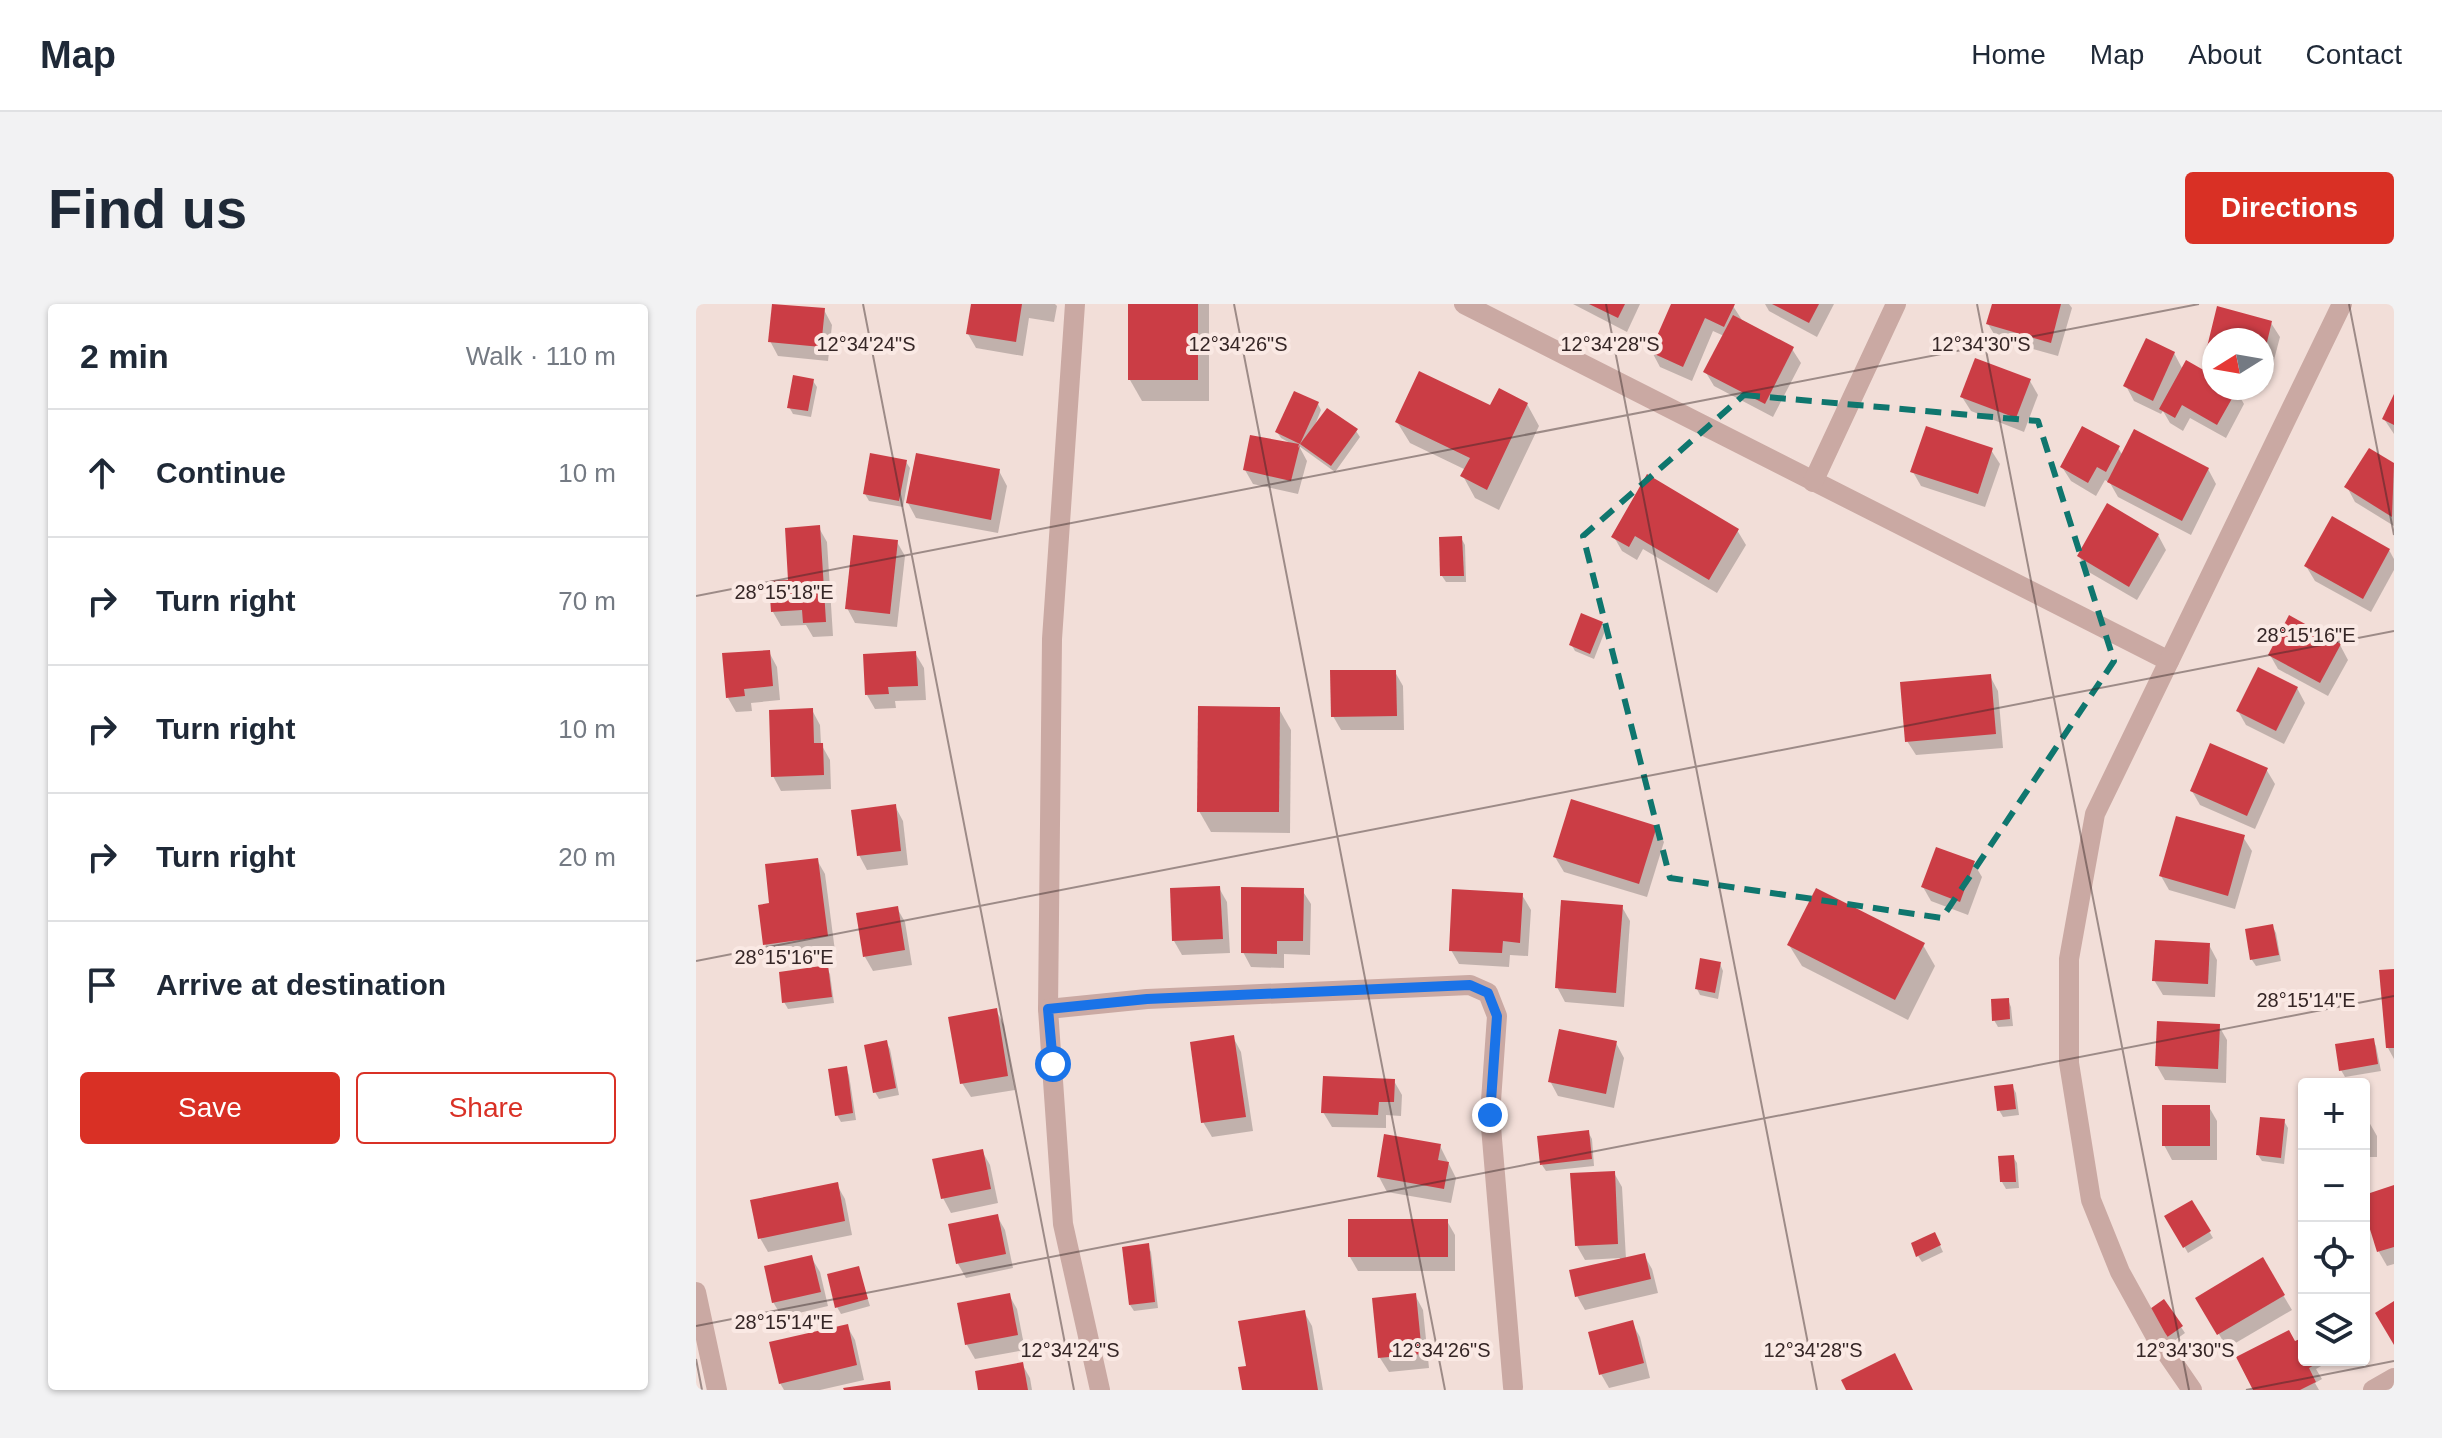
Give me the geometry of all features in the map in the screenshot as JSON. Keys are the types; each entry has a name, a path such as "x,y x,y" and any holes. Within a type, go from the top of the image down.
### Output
{"street":[{"path":"1075,304 1052,639 1048,1009 1063,1224 1100,1390"},
{"path":"1465,304 2169,661"},
{"path":"1813,482 1896,304"},
{"path":"2192,1390 2157,1339 2120,1272 2091,1200 2069,1063 2069,959 2095,814 2342,304"},
{"path":"1048,1009 1147,999 1470,985 1488,993 1497,1016 1490,1115 1513,1387"},
{"path":"696,1292 717,1390"},
{"path":"2373,1390 2394,1378"}],"highlighted area":[{"path":"1744,395 2038,421 2114,661 1942,918 1670,878 1583,536"}],"building":[{"path":"772,304 825,308 821,347 768,342"},
{"path":"971,304 1022,304 1016,342 966,334"},
{"path":"1128,304 1198,304 1198,380 1128,380"},
{"path":"1589,304 1625,304 1618,318"},
{"path":"1671,304 1735,304 1724,327 1705,318 1683,367 1650,352"},
{"path":"1772,304 1819,304 1809,323"},
{"path":"1992,304 2061,304 2051,343 1986,324"},
{"path":"2217,306 2272,321 2270,328 2212,328"},
{"path":"1733,315 1794,347 1765,404 1703,372"},
{"path":"2146,338 2175,352 2153,401 2123,386"},
{"path":"1975,358 2031,379 2016,418 1960,397"},
{"path":"2186,360 2202,369 2202,400 2231,400 2217,425 2182,405 2175,418 2159,409"},
{"path":"1419,371 1490,405 1499,388 1528,403 1487,490 1460,476 1470,458 1395,422"},
{"path":"793,375 814,379 808,411 787,408"},
{"path":"1294,391 1319,402 1300,444 1275,432"},
{"path":"2394,394 2394,425 2382,419"},
{"path":"1327,408 1358,429 1331,466 1300,444"},
{"path":"1926,426 1993,448 1978,494 1910,472"},
{"path":"2082,426 2120,446 2106,472 2097,467 2088,483 2060,467"},
{"path":"2134,429 2209,468 2182,521 2107,482"},
{"path":"1250,435 1299,444 1298,448 1300,445 1291,481 1243,470"},
{"path":"2369,448 2394,463 2392,517 2344,487"},
{"path":"870,453 907,460 899,501 863,494"},
{"path":"916,453 1000,469 991,520 906,503"},
{"path":"1647,474 1739,529 1709,580 1635,536 1629,547 1611,537"},
{"path":"2107,503 2159,534 2129,587 2077,556"},
{"path":"2332,516 2390,549 2363,599 2304,566"},
{"path":"820,525 826,622 803,623 802,610 771,612 769,581 788,580 785,528"},
{"path":"853,535 898,540 890,614 845,609"},
{"path":"1462,536 1464,576 1440,576 1439,537"},
{"path":"1581,613 1603,622 1590,654 1569,645"},
{"path":"2289,615 2341,644 2320,683 2268,655"},
{"path":"770,650 773,686 744,689 745,696 726,698 722,653"},
{"path":"916,651 918,686 888,687 889,694 865,695 863,654"},
{"path":"2258,667 2298,687 2276,731 2236,711"},
{"path":"1330,670 1396,670 1397,716 1331,717"},
{"path":"1991,674 1996,734 1905,742 1900,682"},
{"path":"1198,706 1280,707 1279,812 1197,812"},
{"path":"813,708 814,743 823,743 824,775 771,777 769,710"},
{"path":"2210,743 2268,768 2247,816 2190,791"},
{"path":"1571,799 1657,826 1639,884 1553,857"},
{"path":"896,804 901,851 857,856 851,810"},
{"path":"2176,816 2245,835 2228,896 2159,876"},
{"path":"1936,847 1975,861 1960,902 1921,887"},
{"path":"818,858 828,936 763,945 758,905 769,903 765,864"},
{"path":"1220,886 1223,939 1172,941 1170,888"},
{"path":"1241,887 1304,888 1303,941 1277,941 1277,954 1241,953"},
{"path":"1816,888 1925,943 1895,1000 1787,945"},
{"path":"1452,889 1523,893 1520,943 1503,941 1502,953 1449,951"},
{"path":"1561,900 1623,905 1616,993 1555,988"},
{"path":"898,906 905,950 863,957 856,913"},
{"path":"2273,924 2279,955 2250,960 2245,929"},
{"path":"2155,940 2210,943 2208,984 2152,981"},
{"path":"1700,958 1721,962 1715,993 1695,989"},
{"path":"828,965 832,997 782,1003 779,972"},
{"path":"2394,969 2394,1048 2386,1048 2379,970"},
{"path":"2009,998 2010,1019 1992,1021 1991,999"},
{"path":"997,1008 1008,1076 960,1084 948,1017"},
{"path":"2157,1021 2220,1024 2218,1069 2155,1066"},
{"path":"1559,1029 1617,1041 1606,1094 1548,1082"},
{"path":"1234,1035 1246,1117 1201,1123 1190,1042"},
{"path":"2374,1038 2378,1064 2339,1071 2335,1044"},
{"path":"887,1040 896,1088 873,1093 864,1045"},
{"path":"847,1066 853,1113 835,1116 828,1069"},
{"path":"1323,1076 1395,1079 1394,1102 1379,1102 1378,1115 1321,1113"},
{"path":"2013,1084 2016,1109 1997,1111 1994,1086"},
{"path":"2162,1105 2210,1105 2210,1146 2162,1146"},
{"path":"2260,1117 2285,1119 2281,1158 2256,1155"},
{"path":"1589,1130 1592,1159 1540,1165 1537,1136"},
{"path":"1384,1134 1441,1144 1438,1160 1449,1162 1444,1189 1377,1177"},
{"path":"983,1149 991,1189 941,1199 932,1159"},
{"path":"2014,1155 2016,1182 2000,1182 1998,1156"},
{"path":"1615,1171 1618,1244 1575,1246 1570,1173"},
{"path":"838,1182 845,1221 758,1239 750,1200"},
{"path":"2394,1185 2394,1247 2377,1252 2370,1229 2370,1193"},
{"path":"2192,1200 2211,1231 2183,1248 2164,1216"},
{"path":"998,1214 1006,1254 956,1264 948,1224"},
{"path":"1348,1219 1448,1219 1448,1257 1348,1257"},
{"path":"1935,1232 1941,1245 1916,1257 1911,1243"},
{"path":"1149,1243 1155,1302 1129,1305 1122,1247"},
{"path":"1645,1253 1651,1279 1575,1297 1569,1270"},
{"path":"812,1255 821,1292 772,1303 764,1266"},
{"path":"2263,1257 2285,1295 2217,1335 2195,1298"},
{"path":"859,1266 868,1299 835,1308 827,1274"},
{"path":"1010,1293 1018,1335 965,1345 957,1303"},
{"path":"1416,1293 1422,1354 1378,1358 1372,1298"},
{"path":"2164,1299 2183,1326 2166,1338 2147,1311"},
{"path":"2394,1301 2394,1345 2375,1313"},
{"path":"1305,1310 1318,1390 1242,1390 1238,1367 1246,1366 1238,1321"},
{"path":"1633,1320 1644,1363 1599,1375 1588,1332"},
{"path":"848,1324 857,1365 779,1384 769,1342"},
{"path":"2289,1330 2295,1341 2298,1340 2298,1366 2312,1366 2309,1368 2316,1382 2300,1390 2253,1390 2236,1357"},
{"path":"1895,1353 1913,1390 1846,1390 1841,1380"},
{"path":"1023,1362 1028,1390 978,1390 975,1371"},
{"path":"890,1381 891,1390 843,1388"}],"route":[{"path":"1053,1064 1048,1009 1147,999 1470,985 1488,993 1497,1016 1490,1115"}]}
